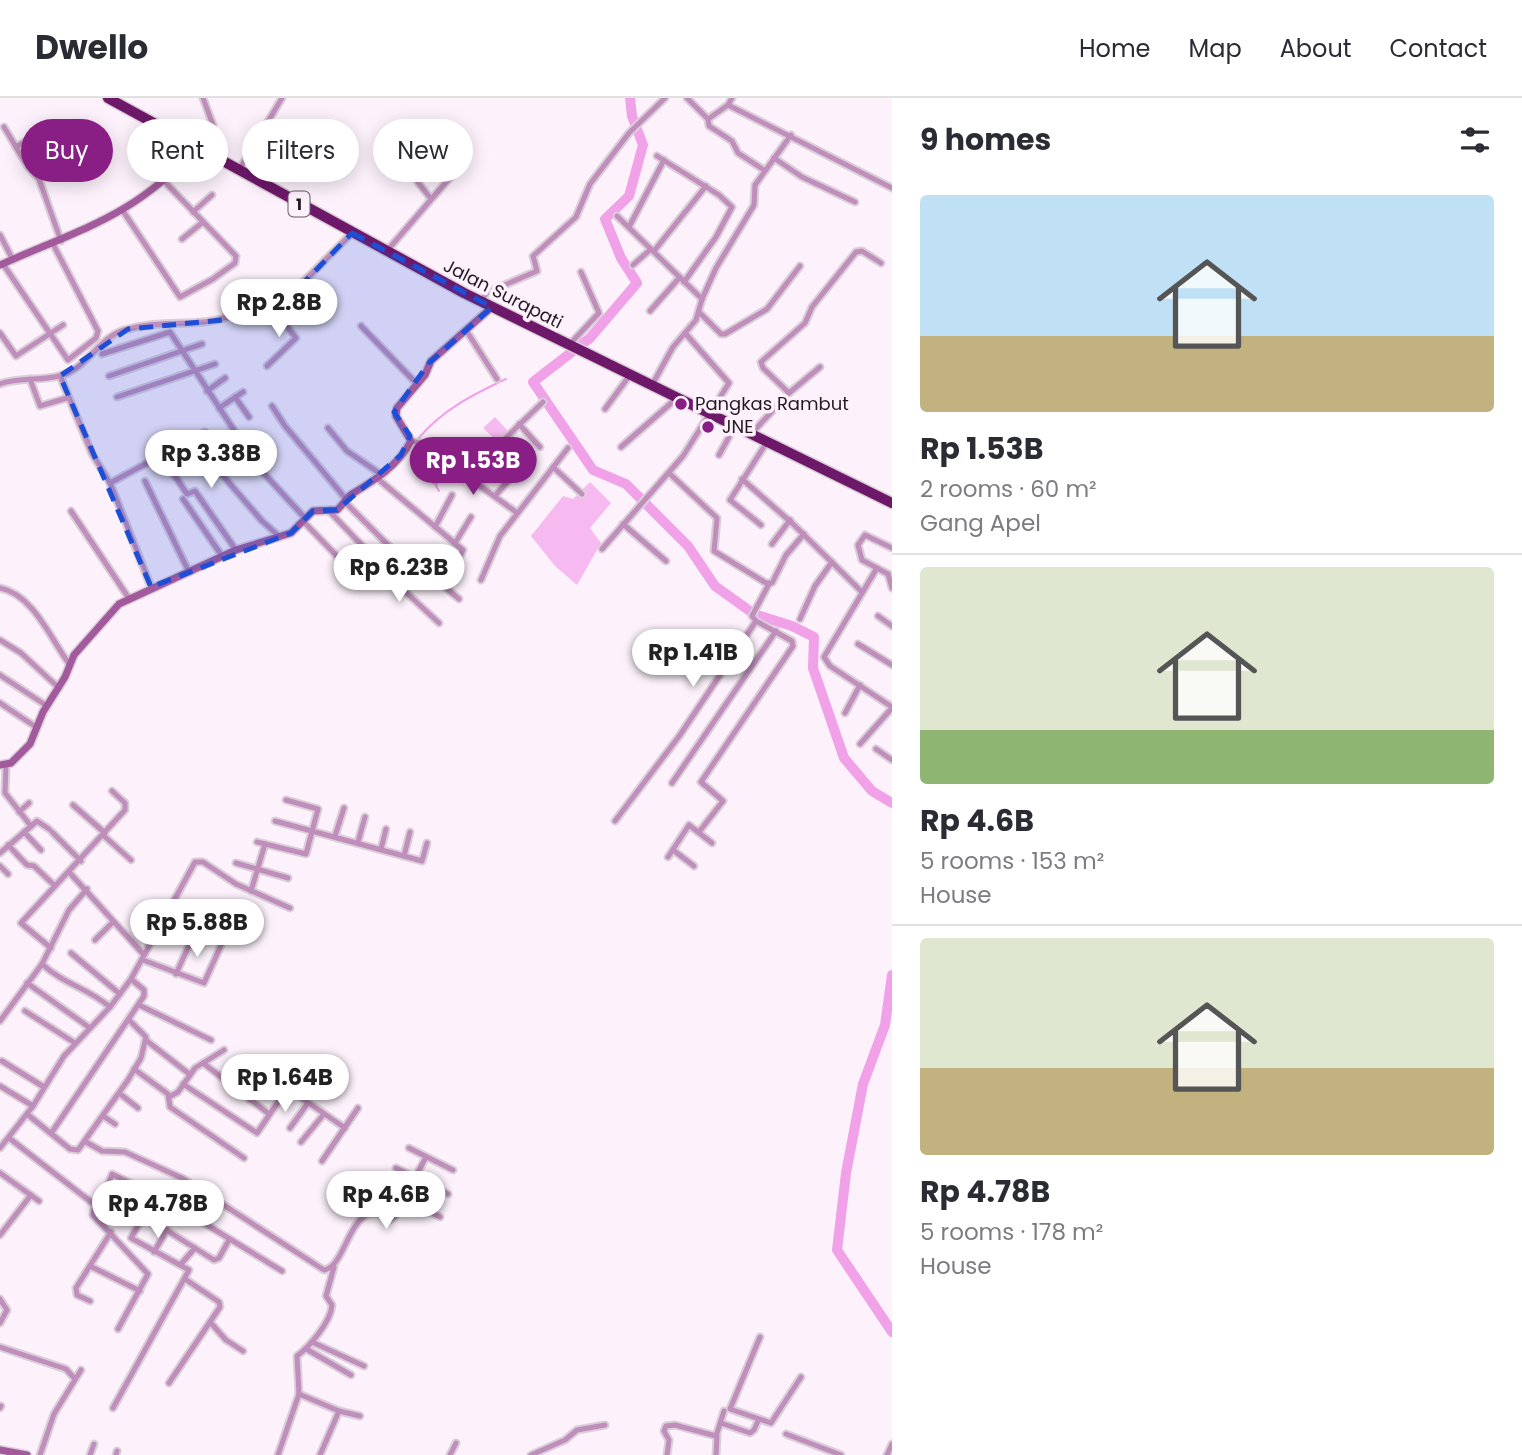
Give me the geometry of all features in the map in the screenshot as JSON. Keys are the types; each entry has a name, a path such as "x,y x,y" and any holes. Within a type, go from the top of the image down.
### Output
{"highway":[{"name":"Jalan Surapati","path":"108,98 146,119"},
{"name":"Jalan Surapati","path":"228,164 482,302 892,503"}],"street":[{"path":"203,98 211,119"},
{"path":"239,170 264,123 282,98"},
{"path":"482,302 486,293 538,270 533,257 576,217 584,193 629,132 665,98"},
{"path":"687,98 708,119 707,124 732,141 738,153 764,170"},
{"path":"708,119 729,105 732,98"},
{"path":"729,105 892,188"},
{"path":"4,127 38,179 57,243 98,334 68,360 2,265 57,243 123,211 163,182"},
{"path":"652,385 673,347 699,312 716,268 753,208 752,192 764,170 791,135"},
{"path":"16,147 21,144"},
{"path":"650,311 682,279 732,209 706,186 657,156"},
{"path":"774,158 802,177 855,202"},
{"path":"629,227 664,160"},
{"path":"123,211 180,297 213,279 237,259 165,182"},
{"path":"418,182 431,199"},
{"path":"386,252 446,182"},
{"path":"633,265 652,250 706,186"},
{"path":"193,212 212,195"},
{"path":"617,216 702,299"},
{"path":"182,239 203,222"},
{"path":"264,321 352,233"},
{"path":"0,235 13,260"},
{"path":"789,393 763,368 761,362 805,323 812,307 856,252 862,251 881,263"},
{"path":"699,312 721,334 725,334 767,309 800,266"},
{"path":"571,345 599,313 581,272"},
{"path":"307,280 322,294"},
{"path":"0,384 60,376 81,364 104,341 128,329 223,320 247,308 267,285 285,301 300,321"},
{"path":"492,307 431,361 425,376 416,383 396,412 414,441 516,512"},
{"path":"268,366 296,338 275,311"},
{"path":"0,333 16,356 63,325"},
{"path":"361,326 416,383"},
{"path":"466,330 497,379"},
{"path":"103,354 170,332 258,467 358,578"},
{"path":"602,550 683,456 729,380 685,333"},
{"path":"109,376 202,344"},
{"path":"117,397 215,364"},
{"path":"751,434 789,393 820,367"},
{"path":"605,409 630,375"},
{"path":"60,376 67,398 110,484 151,587"},
{"path":"207,391 225,378"},
{"path":"30,379 40,406 67,398"},
{"path":"219,408 243,392"},
{"path":"235,397 249,417"},
{"path":"621,447 677,398"},
{"path":"495,496 514,474 491,452 542,402"},
{"path":"272,406 285,426 346,500 392,549 401,550 459,600"},
{"path":"519,424 540,447"},
{"path":"719,455 735,426"},
{"path":"328,428 347,451 464,553 452,570"},
{"path":"110,484 205,432"},
{"path":"31,826 2,795 3,765 30,744 36,727 69,665 96,627 128,597 236,550 281,537 313,511 330,512 380,477 414,441"},
{"path":"761,525 730,501 767,442"},
{"path":"481,580 500,536 568,448"},
{"path":"200,449 267,526 281,537"},
{"path":"169,450 177,462 171,470 187,494 195,491 236,550"},
{"path":"552,467 582,494"},
{"path":"669,473 717,518 714,551 769,584"},
{"path":"742,479 790,520 862,592"},
{"path":"145,481 189,572"},
{"path":"435,527 452,495"},
{"path":"183,499 222,556"},
{"path":"71,511 128,597"},
{"path":"330,512 377,561"},
{"path":"455,543 471,517"},
{"path":"772,544 790,520"},
{"path":"624,524 666,561"},
{"path":"615,821 686,727 755,619 756,609 769,584 804,534"},
{"path":"892,548 868,536 862,536 859,554 862,560 888,574 892,588"},
{"path":"392,549 382,566 383,570 439,623"},
{"path":"800,619 815,586 832,562"},
{"path":"888,574 892,567"},
{"path":"860,744 892,708 830,666 824,657 877,568"},
{"path":"0,588 17,596 37,614 69,665"},
{"path":"877,616 892,626"},
{"path":"699,832 723,801 701,782 793,646 792,641 755,619"},
{"path":"672,783 776,631"},
{"path":"0,640 21,653 59,688"},
{"path":"858,644 890,663 892,655"},
{"path":"0,675 47,706"},
{"path":"845,713 860,685"},
{"path":"0,703 36,727"},
{"path":"876,749 891,758"},
{"path":"51,948 21,923 54,885 81,861 126,807 112,791"},
{"path":"257,842 303,855 318,809 286,800"},
{"path":"19,812 29,803"},
{"path":"73,806 131,860"},
{"path":"335,836 344,808"},
{"path":"358,842 365,817"},
{"path":"0,853 40,820 81,861"},
{"path":"275,821 422,861 427,843"},
{"path":"668,857 689,825 712,843"},
{"path":"381,849 386,829"},
{"path":"24,832 41,850"},
{"path":"404,856 410,832"},
{"path":"251,891 265,844"},
{"path":"8,845 27,865 36,867 54,885"},
{"path":"673,850 694,866"},
{"path":"0,1148 33,1106 75,1044 110,1007 131,979 195,862 203,862 251,891 290,908"},
{"path":"236,863 288,878"},
{"path":"0,866 8,874"},
{"path":"69,872 87,889 143,958 176,974 204,983 222,943"},
{"path":"0,1021 43,964 69,910 87,889"},
{"path":"95,940 113,922"},
{"path":"176,974 194,934"},
{"path":"71,953 120,994"},
{"path":"43,964 62,981 89,990 110,1007"},
{"path":"52,1132 139,1005 145,993 131,979"},
{"path":"27,983 90,1028"},
{"path":"139,1005 211,1040"},
{"path":"25,1011 75,1044"},
{"path":"130,1020 145,1033 147,1041 188,1073"},
{"path":"27,1114 72,1151 86,1142 134,1069 147,1041"},
{"path":"169,1097 183,1084 188,1073 224,1050"},
{"path":"2,1061 44,1087"},
{"path":"232,1085 248,1061"},
{"path":"202,1063 269,1114"},
{"path":"250,1100 272,1068"},
{"path":"134,1069 169,1097 170,1107 244,1158"},
{"path":"183,1084 257,1133 293,1080"},
{"path":"0,1086 33,1106"},
{"path":"287,1088 345,1128"},
{"path":"119,1093 138,1108"},
{"path":"290,1128 308,1103"},
{"path":"322,1161 358,1108"},
{"path":"302,1142 324,1114"},
{"path":"103,1116 116,1124"},
{"path":"9,1138 95,1205"},
{"path":"86,1142 102,1151 125,1152 172,1173 318,1268 324,1270 334,1267"},
{"path":"409,1148 453,1170"},
{"path":"278,1455 299,1394 297,1356 308,1350 332,1309 326,1296 334,1267 354,1225 364,1217 380,1214 393,1218 426,1157"},
{"path":"396,1168 448,1195"},
{"path":"0,1173 39,1201"},
{"path":"118,1329 148,1272 127,1254 111,1232 95,1219 95,1205 104,1197 109,1176 114,1174 154,1197 173,1204 282,1271"},
{"path":"384,1189 440,1217"},
{"path":"0,1235 31,1195"},
{"path":"104,1197 159,1225 216,1260 229,1240"},
{"path":"121,1243 131,1238 154,1197"},
{"path":"159,1225 173,1204"},
{"path":"0,1220 7,1224"},
{"path":"154,1252 167,1230"},
{"path":"90,1301 75,1293 111,1232"},
{"path":"113,1408 189,1268 131,1238"},
{"path":"181,1264 195,1248"},
{"path":"90,1266 140,1290"},
{"path":"169,1383 220,1303 185,1279"},
{"path":"0,1299 7,1310 0,1323"},
{"path":"210,1322 226,1340 243,1351"},
{"path":"760,1336 729,1407 758,1421 772,1422 801,1377"},
{"path":"312,1342 364,1366"},
{"path":"0,1347 66,1369 75,1379"},
{"path":"308,1350 351,1375"},
{"path":"40,1455 54,1414 81,1370"},
{"path":"299,1394 339,1412 360,1416"},
{"path":"716,1455 717,1436 724,1411"},
{"path":"320,1455 339,1412"},
{"path":"721,1423 750,1433 758,1421"},
{"path":"667,1455 670,1442 664,1431 672,1424 717,1436"},
{"path":"531,1455 565,1440 577,1430 605,1425"},
{"path":"786,1433 841,1455"},
{"path":"450,1455 456,1443"},
{"path":"90,1455 94,1444"},
{"path":"887,1455 892,1444"},
{"path":"0,1450 27,1455"}],"highlighted area":[{"path":"352,233 492,307 429,363 394,412 410,436 401,455 337,510 313,511 291,533 151,587 60,376 128,329 223,320 247,308 267,285 287,300"}],"shaded area":[{"path":"495,417 509,432 498,442 483,428"},
{"path":"430,452 442,461 435,486 414,468"},
{"path":"590,482 611,503 590,528 601,543 577,585 555,566 531,536 563,496 573,499"}],"waterway":[{"path":"630,98 632,116 643,145 629,196 605,219 621,258 637,283 590,338 533,382 593,470 626,484 688,546 715,586 754,614 792,626 814,637 813,668 844,758 872,791 892,803"},
{"path":"418,439 447,411 506,379"},
{"path":"439,491 436,486 443,462"},
{"path":"892,975 885,1025 863,1084 846,1173 837,1250 892,1332"}],"place":[{"name":"Pangkas Rambut","path":"681,404"},
{"name":"JNE","path":"708,427"}]}
